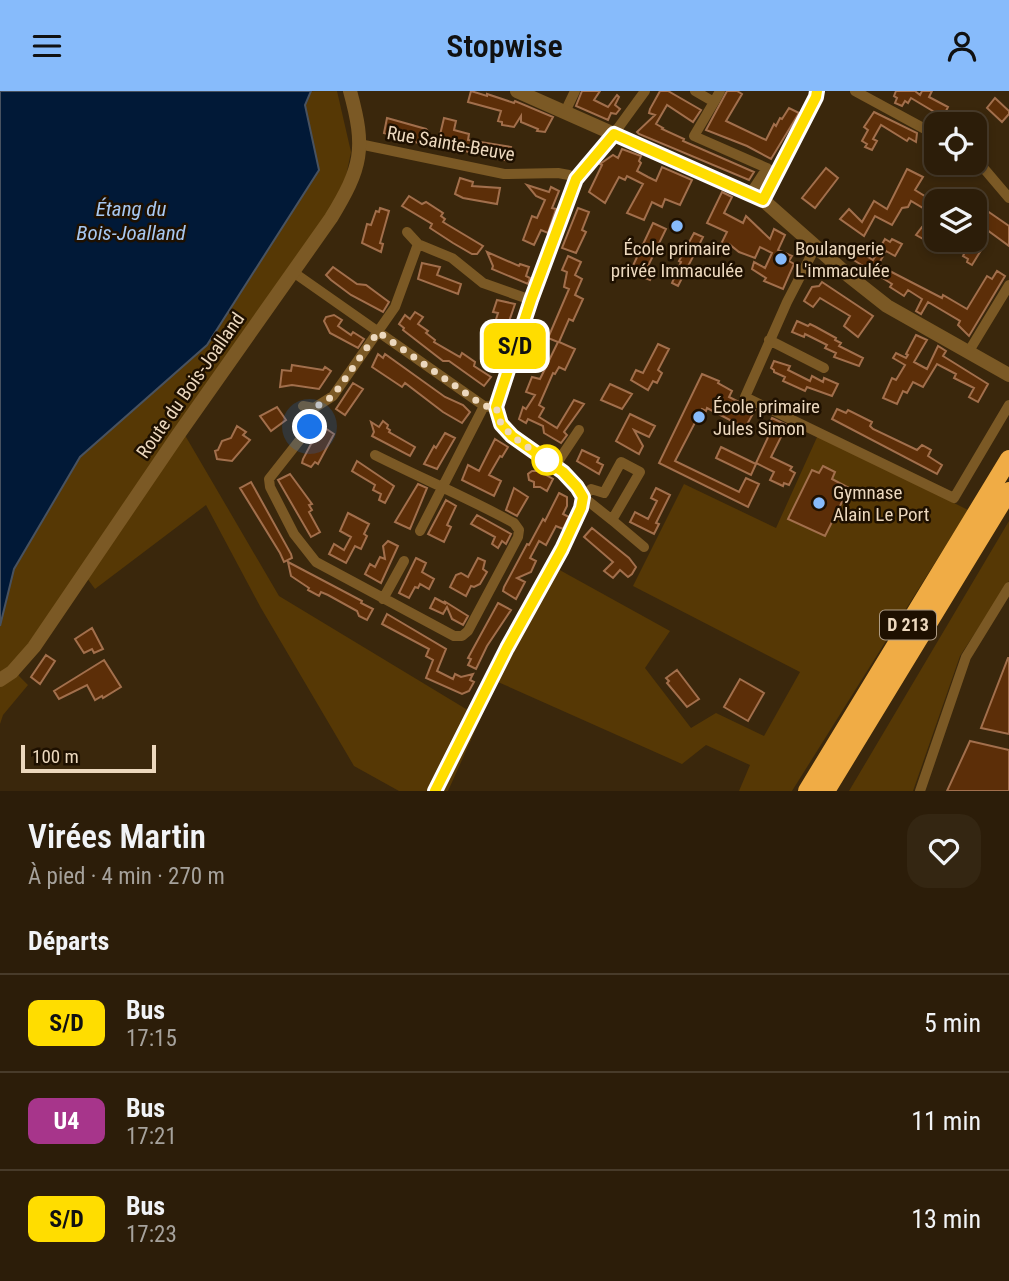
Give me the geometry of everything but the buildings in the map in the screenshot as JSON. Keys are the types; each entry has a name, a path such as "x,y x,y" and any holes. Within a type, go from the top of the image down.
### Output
{"highway":[{"name":"D 213","path":"807,791 1009,459"},
{"name":"D 213","path":"826,791 1009,491"},
{"name":"D 213","path":"835,791 841,782 846,757"}],"street":[{"name":"Route du Bois-Joalland","path":"0,680 12,672 34,647 347,192 358,163 360,146 350,91"},
{"path":"517,91 757,197 887,306 1009,375"},
{"path":"565,112 575,91"},
{"path":"644,547 583,497 555,466 512,436 501,424 496,407 531,300 576,179 614,134 645,91"},
{"path":"695,91 714,102"},
{"path":"720,91 694,137 771,170"},
{"path":"757,197 817,91"},
{"path":"855,91 924,128"},
{"name":"Rue Sainte-Beuve","path":"360,146 505,174 558,173 576,179"},
{"path":"987,172 1009,198"},
{"path":"407,232 418,244 452,258 483,283 531,300"},
{"path":"375,455 458,493 514,523 519,530 518,537 468,631 462,636 454,636 316,562 294,534 270,487 269,479 310,427 308,407 333,396 395,307 418,244"},
{"path":"816,246 769,340 745,397 954,498 1009,405"},
{"path":"293,272 484,406 496,407"},
{"path":"969,351 1009,285"},
{"path":"769,340 824,368"},
{"path":"420,531 484,406"},
{"path":"555,466 579,430"},
{"path":"596,506 621,462 640,472 611,520"},
{"path":"435,791 512,638 562,549 581,508 583,497 591,489 604,493"},
{"path":"383,599 404,561"},
{"path":"920,791 966,657 1009,587"}],"shaded area":[{"path":"311,91 337,91 351,152 344,186 318,231 179,425 279,596 466,709 484,711 448,791 399,791 354,766 261,608 206,505 95,589 81,570 15,662 19,676 28,685 3,715 0,724 0,626 14,569 80,457 207,345 319,170 305,105"},
{"path":"818,435 968,510 792,791 739,791 750,765 706,745 682,764 498,682 556,568 670,631 645,668 691,728 716,713 764,736 800,672 633,586 684,484 776,528"},
{"path":"1009,521 1009,581 960,656 913,791 849,791"}],"water":[{"name":"Étang du Bois-Joalland","path":"0,91 311,91 305,105 319,170 207,345 80,457 14,569 0,626"}],"bus line":[{"name":"S/D","path":"435,791 581,508 583,497 577,487 563,472 512,436 501,424 496,407 531,300 576,179 614,134 763,200 817,91"}],"place":[{"name":"École primaire privée Immaculée","path":"677,226"},
{"name":"Boulangerie L'immaculée","path":"781,259"},
{"name":"École primaire Jules Simon","path":"699,417"},
{"name":"Gymnase Alain Le Port","path":"819,503"}],"route":[{"path":"310,427 314,408 333,396 378,332 484,406 496,407 501,424 512,436 555,466 547,460"}]}
